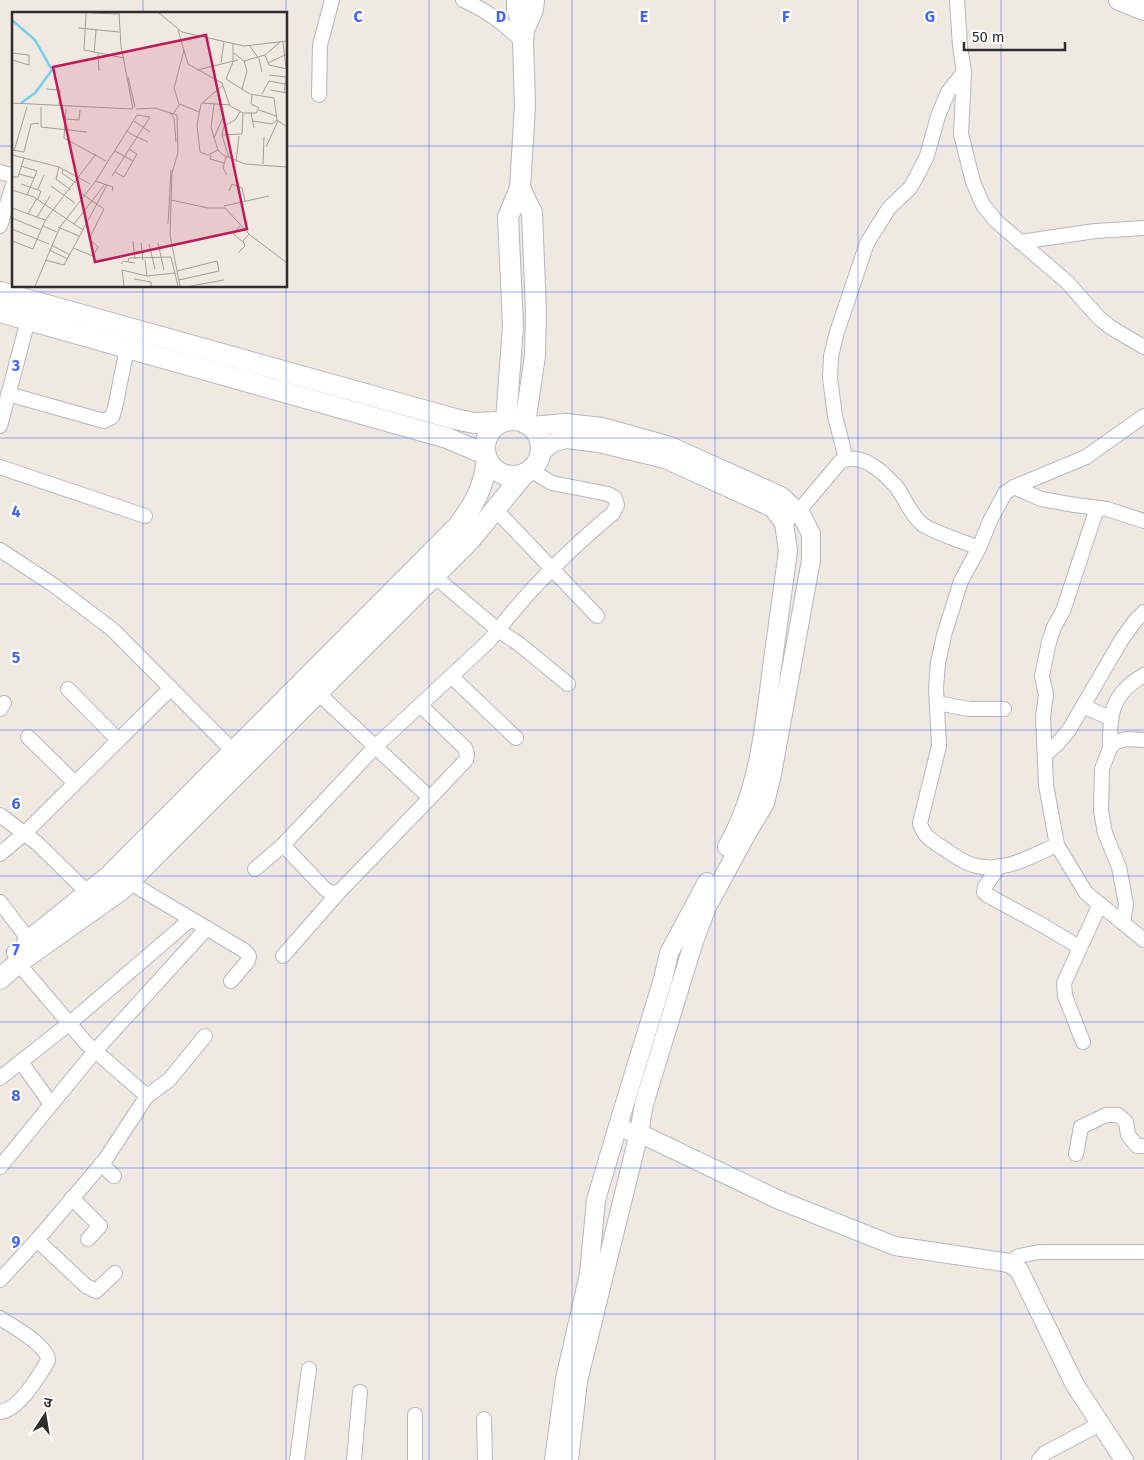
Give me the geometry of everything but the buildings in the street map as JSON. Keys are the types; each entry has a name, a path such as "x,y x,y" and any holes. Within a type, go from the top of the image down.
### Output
{"main road":[{"path":"516,423 508,217 520,188 525,106 523,36 517,0"},
{"path":"523,36 533,10 534,0"},
{"path":"1119,0 1144,10"},
{"path":"516,423 535,356 536,311 532,213 520,188"},
{"path":"0,292 454,418 474,422 516,423 539,438 541,452 535,465 471,539 427,570 233,752 109,876 15,955 0,979"},
{"path":"0,312 447,438 486,457 496,471 503,474 517,476 527,472"},
{"path":"15,955 121,890 318,693 427,570 472,507 484,480 486,439 489,432 516,423"}],"street":[{"path":"319,95 320,45 332,0"},
{"path":"463,0 488,12 523,36"},
{"path":"957,0 964,72 961,134 972,182 983,205 991,216 1067,282 1110,327 1144,347"},
{"path":"840,464 830,378 831,356 837,332 867,243 889,208 910,188 927,156 938,116 948,92 964,72"},
{"path":"0,226 12,188"},
{"path":"1020,242 1095,232 1144,228"},
{"path":"0,426 28,320"},
{"path":"8,394 104,421 112,417 115,408 127,348"},
{"path":"1057,845 1014,864 974,866 962,861 928,838 922,830 920,823 939,746 938,663 960,581 979,548 990,521 1005,493 1014,487 1086,457 1144,416"},
{"path":"516,423 566,423 602,427 670,446 781,496 802,516 811,534 811,560 765,803 707,907 694,940 644,1104 639,1133 578,1381 569,1460"},
{"path":"541,452 552,443 566,439 599,443 665,459 773,508 784,524 788,551 764,735 754,782 734,834 670,953 616,1129 596,1200 589,1274 565,1379 554,1460"},
{"path":"784,524 798,512 840,464 853,458 873,465 897,487 910,511 923,525 979,548"},
{"path":"0,468 145,516"},
{"path":"255,869 282,845 376,746 490,641 551,568 573,546 613,513 617,505 615,498 608,494 552,483 527,472"},
{"path":"1014,487 1030,495 1051,501 1121,512 1144,520"},
{"path":"1097,508 1063,611 1054,627 1049,642 1042,676 1046,695 1043,716 1046,785 1057,845 1086,892 1144,940"},
{"path":"495,509 597,616"},
{"path":"0,550 55,586 113,630 233,752"},
{"path":"427,570 498,630 519,644 568,684"},
{"path":"1045,755 1069,730 1122,639 1134,621 1144,612"},
{"path":"1110,748 1110,718 1116,702 1125,688 1144,675"},
{"path":"451,676 516,738"},
{"path":"0,854 25,833 171,688"},
{"path":"68,689 118,740"},
{"path":"318,693 430,798"},
{"path":"937,702 969,709 1004,709"},
{"path":"283,956 339,892 466,760 468,754 465,748 420,705"},
{"path":"1083,706 1110,718"},
{"path":"28,737 76,783"},
{"path":"1123,923 1126,904 1119,867 1105,833 1101,811 1102,770 1110,748 1115,742 1127,739 1144,740"},
{"path":"0,815 25,833 55,859 88,893"},
{"path":"282,845 325,889 332,893 339,892"},
{"path":"999,866 985,887 984,892 1079,947"},
{"path":"128,882 245,951 249,956 248,962 231,982"},
{"path":"0,902 15,955 86,1043 147,1096"},
{"path":"1082,1042 1064,989 1064,983 1100,904"},
{"path":"0,1078 70,1023 191,919"},
{"path":"0,1167 95,1051 207,928"},
{"path":"0,1280 101,1164 147,1096 169,1080 205,1036"},
{"path":"21,1062 51,1104"},
{"path":"1076,1154 1081,1127 1106,1114 1118,1115 1126,1122 1128,1135 1137,1146 1144,1146"},
{"path":"616,1129 639,1133 779,1200 895,1246 1009,1262 1019,1270 1075,1385 1124,1460"},
{"path":"101,1164 114,1176"},
{"path":"72,1198 100,1226 88,1239"},
{"path":"36,1240 86,1286 96,1291 115,1272"},
{"path":"1009,1262 1019,1256 1039,1252 1144,1252"},
{"path":"0,1318 43,1348 48,1356 48,1361 16,1405 6,1412 0,1412"},
{"path":"297,1460 309,1369"},
{"path":"354,1460 360,1392"},
{"path":"415,1416 415,1460"},
{"path":"484,1419 486,1460"},
{"path":"1040,1460 1046,1453 1100,1424"}]}
